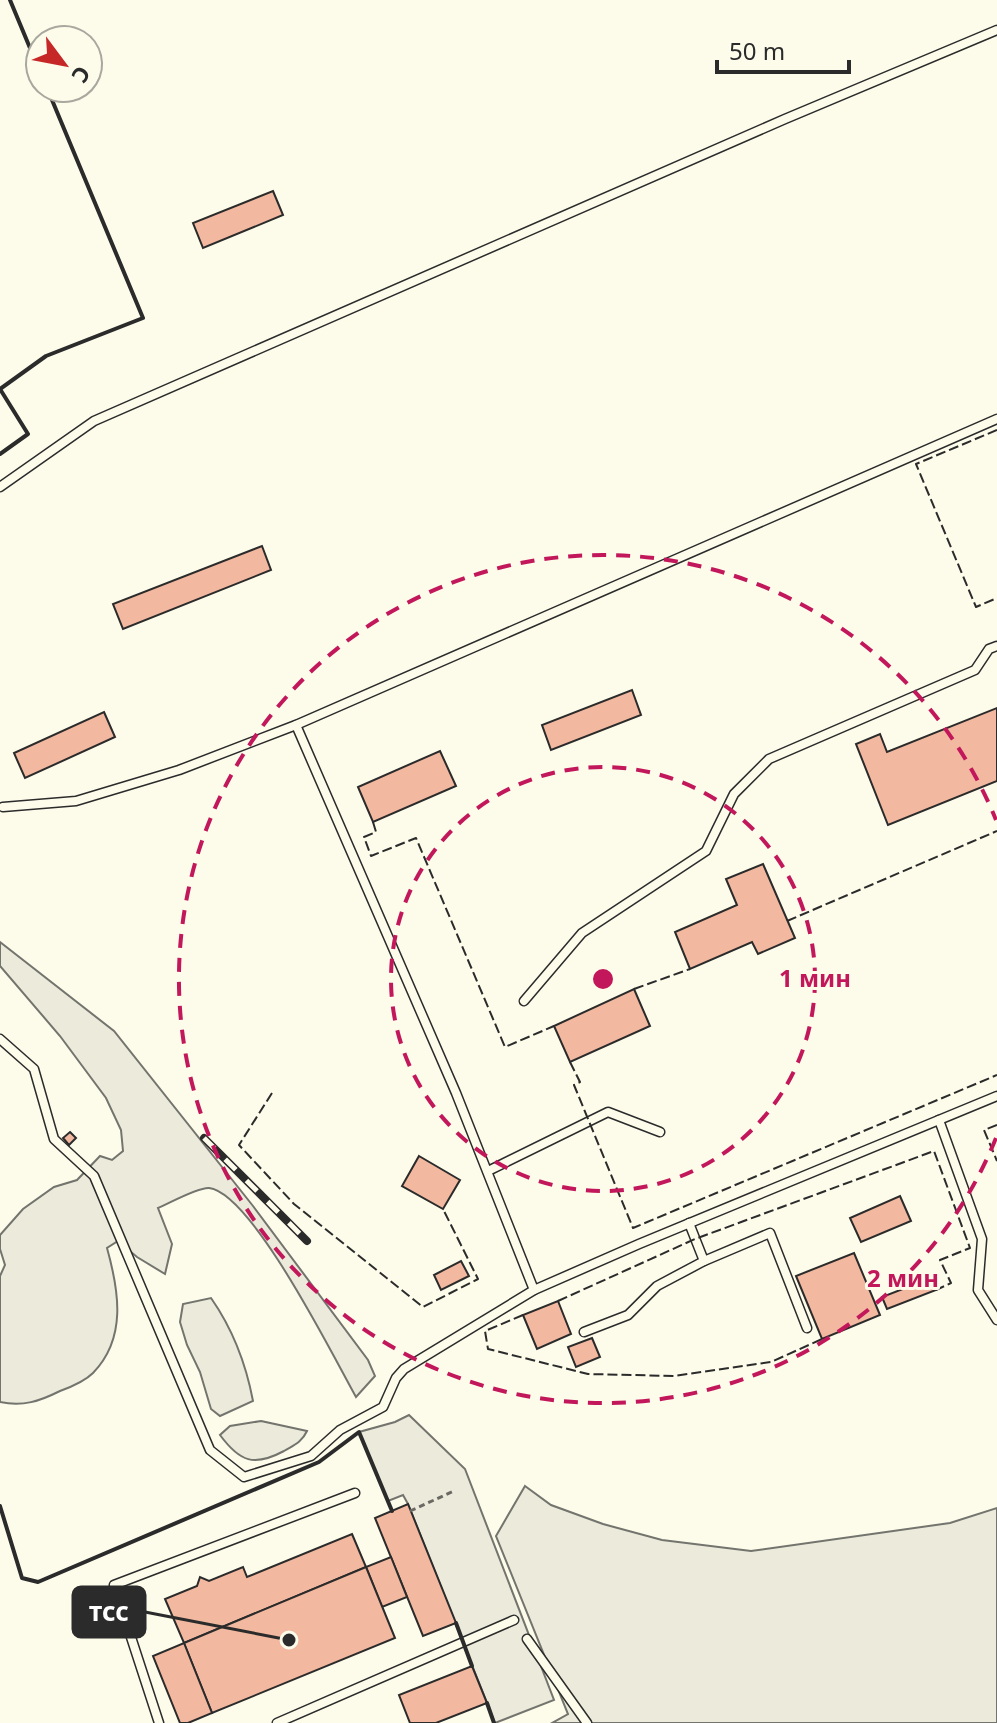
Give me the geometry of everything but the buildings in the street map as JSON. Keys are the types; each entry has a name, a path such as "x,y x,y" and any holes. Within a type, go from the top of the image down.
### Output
{"lane":[{"path":"0,487 94,421 770,125 997,30"},
{"path":"3,807 76,801 179,770 296,725 997,419"},
{"path":"524,1001 582,933 706,851 734,794 769,759 975,670 989,649 997,646"},
{"path":"296,725 488,1171 534,1290"},
{"path":"0,1039 34,1069 54,1139 94,1176 210,1450 244,1477 311,1456 340,1430 383,1407 396,1378 404,1369 534,1290 997,1096"},
{"path":"488,1171 608,1112 660,1132"},
{"path":"939,1120 982,1239 978,1290 997,1320"},
{"path":"689,1223 704,1261"},
{"path":"584,1332 628,1315 657,1286 704,1261 770,1233 807,1328"},
{"path":"159,1723 114,1585 355,1493"},
{"path":"277,1723 514,1620"},
{"path":"527,1639 587,1723"}],"path":[{"path":"410,1511 454,1491"}],"shaded area":[{"path":"0,942 114,1031 253,1206 368,1360 375,1376 356,1397 290,1279 247,1217 227,1197 204,1188 158,1208 172,1244 165,1274 118,1241 107,1248 117,1297 116,1329 104,1359 93,1373 78,1384 38,1400 16,1404 0,1402 0,1276 5,1265 0,1235 23,1209 54,1187 77,1180 100,1156 112,1160 123,1151 121,1130 106,1098 60,1036 0,966"},
{"path":"211,1298 237,1347 253,1401 220,1416 211,1409 180,1322 183,1304"},
{"path":"409,1415 465,1469 554,1700 495,1723 408,1504 403,1495 388,1501 359,1432"},
{"path":"261,1421 307,1431 300,1441 284,1451 256,1460 241,1456 220,1435 230,1426"},
{"path":"525,1486 551,1505 603,1524 662,1540 751,1551 950,1523 997,1508 997,1723 552,1723 568,1714 496,1536"}],"railway":[{"path":"204,1138 307,1241"}],"fence":[{"path":"997,430 916,464 976,607 997,598"},
{"path":"373,822 376,832 364,837 371,856 416,838 505,1047 554,1026"},
{"path":"787,921 997,831"},
{"path":"634,989 690,969"},
{"path":"570,1062 580,1082 574,1085 633,1228 997,1075"},
{"path":"272,1093 239,1145 294,1204 423,1307 478,1279 443,1209"},
{"path":"997,1125 984,1130 997,1161"},
{"path":"558,1301 695,1239 934,1151 970,1248 940,1260 951,1283 936,1290"},
{"path":"523,1315 485,1331 488,1349 588,1374 674,1376 771,1362 822,1339"}],"wall":[{"path":"10,0 24,34"},
{"path":"0,454 28,434 0,389 46,356 143,318 54,104"},
{"path":"0,1506 22,1578 38,1582 319,1462 359,1432 392,1511"},
{"path":"456,1623 472,1666"},
{"path":"487,1703 494,1723"}],"place":[{"name":"тсс","path":"289,1640"}]}
